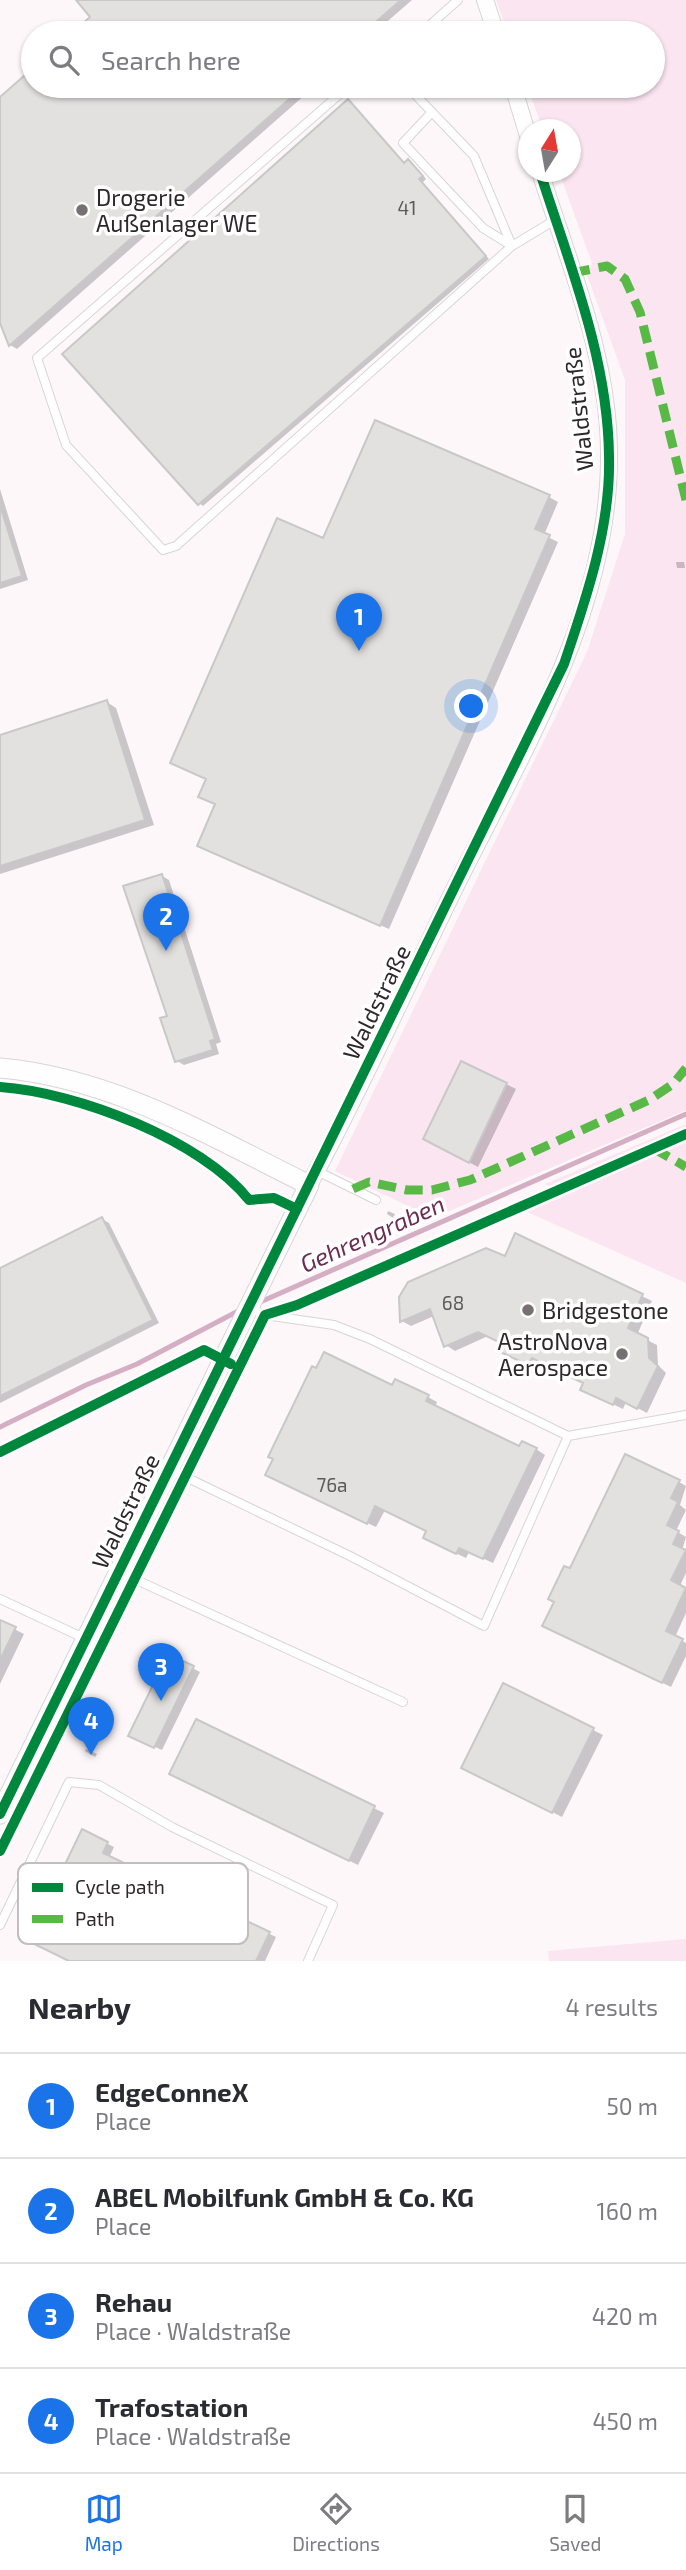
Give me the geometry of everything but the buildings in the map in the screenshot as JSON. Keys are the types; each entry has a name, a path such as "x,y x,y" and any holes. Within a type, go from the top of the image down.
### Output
{"street":[{"path":"485,0 492,21"},
{"path":"517,98 523,119"},
{"name":"Waldstraße","path":"0,1814 251,1308 564,664 593,570 604,513 610,457 591,333 543,182"},
{"path":"0,1068 57,1076 106,1089 313,1178"}],"lane":[{"path":"434,21 458,0"},
{"path":"335,98 37,358 66,445 163,550 176,547 512,246 555,220"},
{"path":"419,98 474,156 512,246"},
{"path":"432,112 403,143 483,228 512,246"},
{"path":"313,1178 376,1200"},
{"path":"251,1308 294,1321 334,1325 370,1339 568,1436 686,1415"},
{"name":"Waldstraße","path":"169,1469 350,1556 484,1626 568,1436"},
{"path":"119,1572 403,1702"},
{"path":"0,1599 86,1639"},
{"path":"30,1863 69,1782 99,1785 172,1827 246,1863"},
{"path":"248,1864 333,1905 308,1961"},
{"path":"0,1925 18,1888"}],"shaded area":[{"path":"496,0 686,0 686,1110 433,1218 335,1171 587,652 625,534 625,380 587,275 592,263 563,182 581,182 581,119 539,119 531,98 665,98 665,21 504,21"},
{"path":"686,1124 686,1283 525,1211 564,1194 545,1184"},
{"path":"686,1939 686,1961 549,1961 548,1951"}],"waterway":[{"name":"Gehrengraben","path":"258,1303 686,1114"},
{"name":"Gehrengraben","path":"0,1427 86,1385 137,1364 242,1309"}],"marked path":[{"path":"572,273 607,266 625,279 640,312 686,500"},
{"path":"353,1189 369,1182 407,1190 432,1190 470,1180 649,1100 673,1084 686,1068"},
{"path":"653,1148 686,1167"}],"cycle path":[{"path":"0,1814 564,664 596,562 606,509 609,456 607,419 594,347 543,182"},
{"path":"0,1087 64,1098 135,1123 170,1139 201,1158 228,1178 249,1200 274,1198 297,1209"},
{"path":"0,1851 265,1315 297,1305 686,1134"},
{"path":"0,1452 204,1350 231,1364"}],"place":[{"name":"Drogerie Außenlager WE","path":"82,210"},
{"name":"EdgeConneX","path":"359,651"},
{"name":"ABEL Mobilfunk GmbH & Co. KG","path":"166,951"},
{"name":"Bridgestone","path":"528,1310"},
{"name":"AstroNova Aerospace","path":"622,1354"},
{"name":"Rehau","path":"161,1701"},
{"name":"Trafostation","path":"91,1755"}]}
